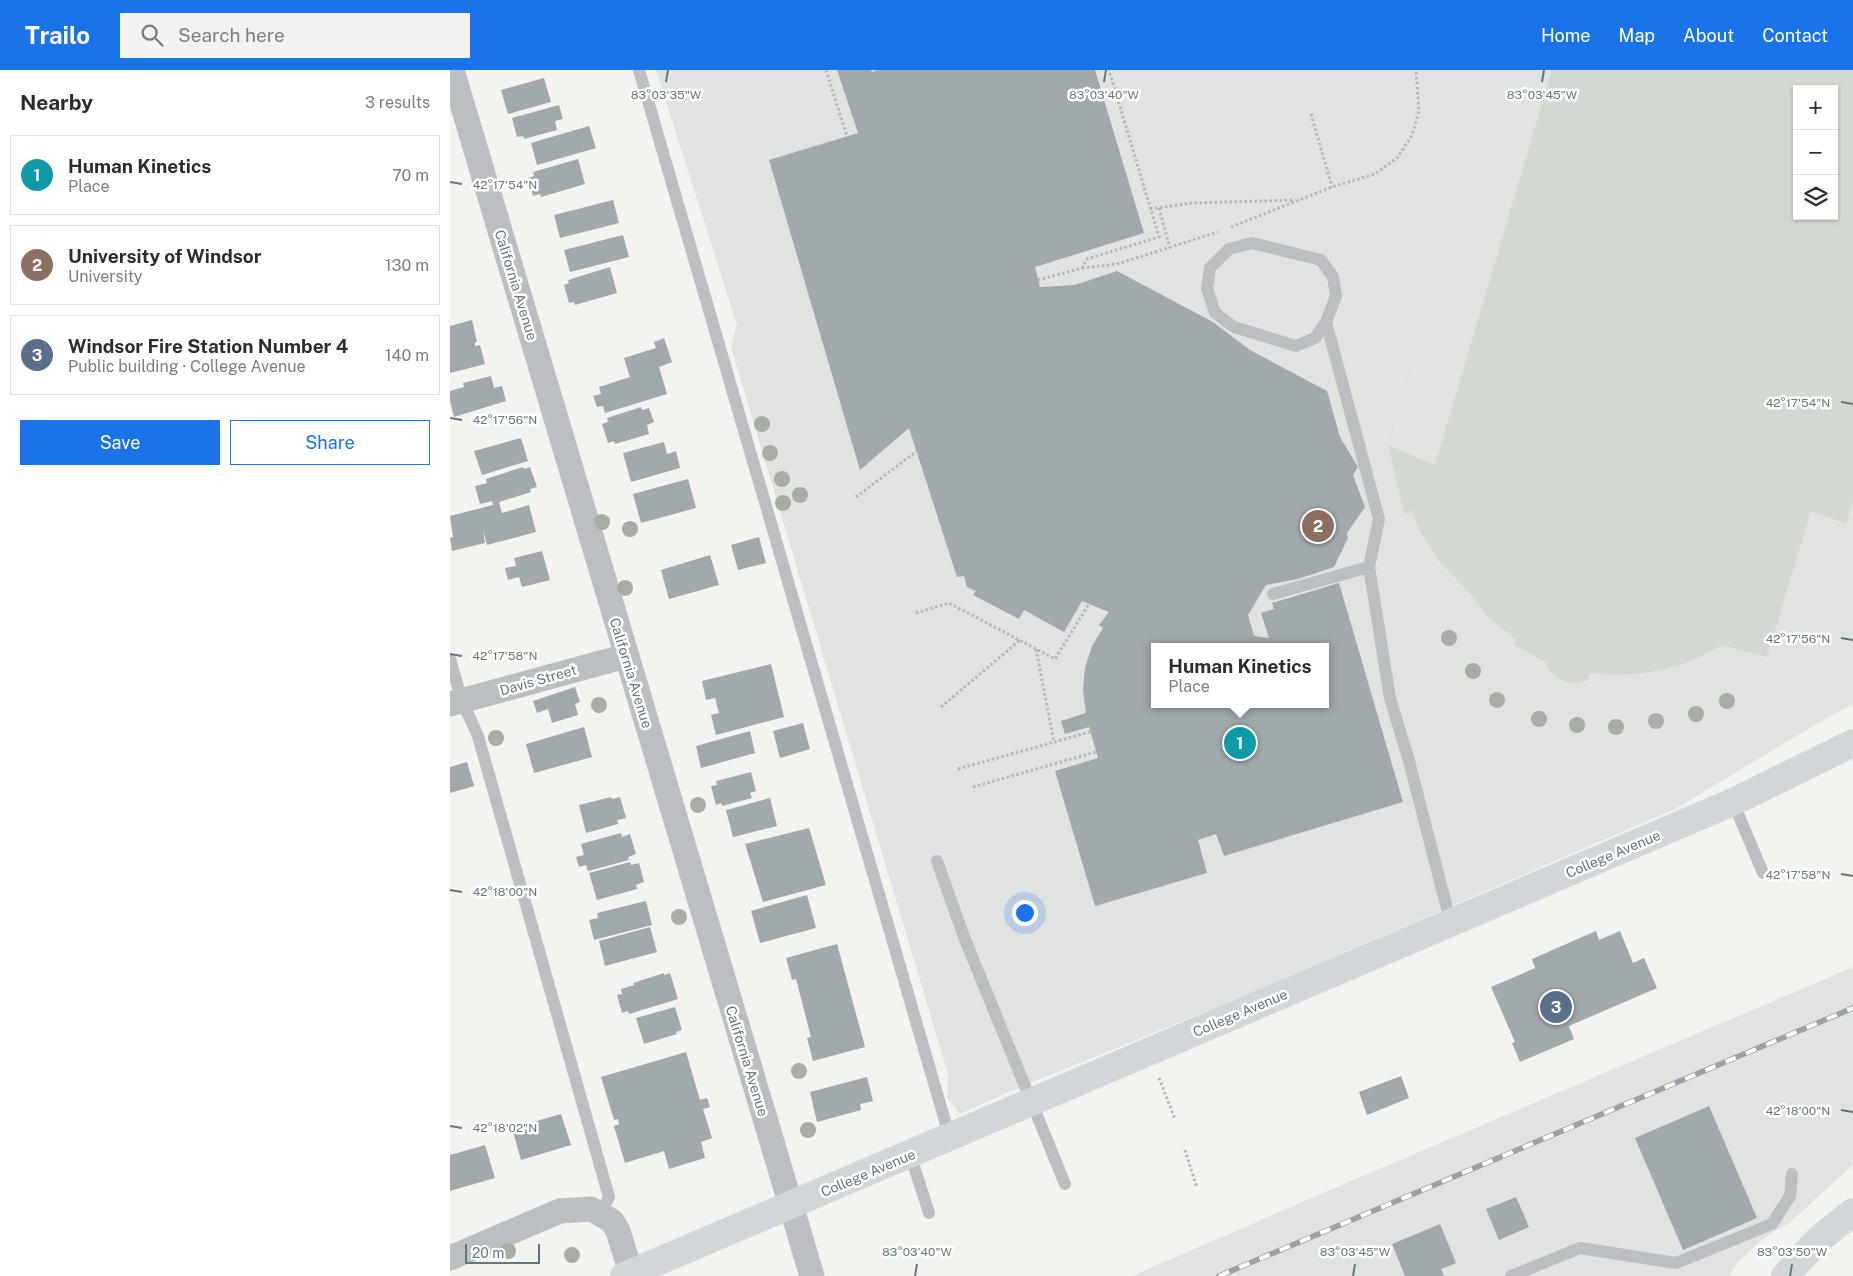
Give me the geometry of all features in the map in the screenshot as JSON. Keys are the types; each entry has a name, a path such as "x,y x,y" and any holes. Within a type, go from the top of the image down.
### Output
{"street":[{"name":"California Avenue","path":"452,70 812,1276"},
{"name":"Davis Street","path":"456,702 626,656"},
{"name":"College Avenue","path":"629,1275 1733,802 1853,743"},
{"path":"450,1258 560,1211 591,1209 612,1220 618,1231 629,1275"},
{"path":"1785,1276 1818,1240 1853,1212"}],"lane":[{"path":"639,70 950,1138"},
{"path":"1326,322 1315,338 1296,346 1234,328 1215,313 1207,288 1210,268 1229,249 1252,243 1322,260 1333,276 1336,296 1326,322 1378,519 1369,568 1390,698 1451,924"},
{"path":"1273,594 1369,568"},
{"path":"450,659 456,702 478,736 609,1197 600,1214"},
{"path":"1733,802 1763,873"},
{"path":"937,861 964,937 1065,1184"},
{"path":"910,1154 930,1213"},
{"path":"1511,1276 1580,1248 1676,1263 1772,1224 1790,1196 1792,1174"}],"path":[{"path":"826,70 846,136"},
{"path":"1082,268 1088,259 1159,237 1109,70"},
{"path":"1038,280 1082,268 1117,264 1170,248 1208,236 1332,187 1375,174 1398,157 1412,135 1419,111 1416,70"},
{"path":"1312,114 1332,187"},
{"path":"1150,209 1192,203 1298,200"},
{"path":"1159,208 1170,248"},
{"path":"856,497 917,450"},
{"path":"916,614 949,603 1055,659 1089,604"},
{"path":"941,708 1020,640"},
{"path":"1036,649 1054,742"},
{"path":"958,769 1090,732"},
{"path":"973,787 1096,752"},
{"path":"1159,1078 1175,1119"},
{"path":"1185,1150 1197,1188"}],"shaded area":[{"path":"656,70 1853,70 1853,704 1675,809 1256,991 960,1114 947,1098 948,1074 731,347 737,325"},
{"path":"1498,70 1388,445 1388,444"},
{"path":"1552,70 1853,70 1853,500 1846,524 1811,511 1767,657 1722,645 1690,661 1658,671 1625,674 1590,673 1588,680 1575,683 1560,679 1547,667 1548,663 1514,645 1516,639 1489,618 1467,590 1437,559 1418,527 1412,511 1404,514 1388,445 1435,465"},
{"path":"1853,967 1853,1165 1788,1224 1765,1237 1739,1261 1729,1276 1132,1276 1316,1196"}],"building":[{"path":"837,70 871,70 872,72 879,70 1095,70 1144,233 1035,267 1040,287 1075,285 1117,271 1213,322 1250,350 1327,391 1340,437 1358,467 1353,475 1365,507 1347,533 1348,538 1334,567 1298,579 1266,585 1248,615 1254,636 1269,638 1261,613 1274,609 1272,603 1339,583 1403,802 1224,856 1216,834 1198,840 1207,873 1095,906 1055,771 1098,758 1089,727 1065,734 1061,721 1086,713 1083,690 1085,668 1092,646 1103,628 1099,625 1109,612 1082,601 1064,632 1024,610 1019,619 973,595 976,591 967,587 964,576 957,577 909,428 860,470 769,160 858,133"},
{"path":"544,78 551,102 508,114 501,90"},
{"path":"559,105 563,119 555,121 557,130 524,139 523,136 517,137 512,118"},
{"path":"589,126 596,148 537,165 531,143"},
{"path":"578,159 585,184 541,197 540,194 533,196 528,178 534,176 533,172"},
{"path":"613,200 619,223 560,238 554,215"},
{"path":"623,235 629,257 570,272 564,250"},
{"path":"610,267 617,293 575,305 574,302 569,303 564,285 569,283 568,280"},
{"path":"472,320 477,342 475,342 475,346 480,345 485,364 450,373 450,326"},
{"path":"664,338 672,362 659,367 667,394 605,413 603,406 597,407 593,396 601,394 599,387 630,377 624,358 656,348 654,342"},
{"path":"491,376 494,388 502,386 506,401 454,417 450,401 450,391 464,387 463,383"},
{"path":"641,407 642,410 649,408 654,422 647,425 649,434 615,444 614,441 608,443 602,424 608,422 607,418"},
{"path":"521,438 528,461 482,475 474,451"},
{"path":"664,442 667,454 676,451 680,468 631,482 623,453"},
{"path":"523,467 524,469 530,467 537,487 530,489 531,492 499,502 502,513 529,505 536,532 487,545 483,530 485,543 452,551 450,538 453,537 450,516 493,505 492,501 480,504 475,486 487,483 486,479"},
{"path":"688,479 696,508 641,523 633,494"},
{"path":"759,537 766,563 738,570 731,545"},
{"path":"542,551 550,580 522,587 519,577 508,580 505,568 516,566 514,558"},
{"path":"710,555 719,585 669,599 661,570"},
{"path":"771,664 784,717 716,735 711,715 719,713 715,698 706,700 702,681"},
{"path":"575,687 580,702 575,704 578,715 552,723 548,709 537,713 533,701"},
{"path":"803,723 810,749 780,758 773,731"},
{"path":"584,727 592,757 534,773 526,744"},
{"path":"750,731 755,753 701,768 696,746"},
{"path":"467,762 474,786 450,793 450,767"},
{"path":"751,772 756,791 750,793 752,798 722,806 721,803 716,805 711,786 717,785 716,781"},
{"path":"611,797 612,799 620,797 626,818 617,820 618,824 586,833 579,805"},
{"path":"770,798 777,826 733,837 726,810"},
{"path":"809,828 826,885 763,902 745,844"},
{"path":"621,833 622,837 630,834 636,854 628,857 629,860 588,871 586,865 579,867 576,857 584,855 581,844"},
{"path":"630,862 631,865 639,863 644,882 636,885 637,889 597,900 589,873"},
{"path":"807,895 816,928 760,943 751,911"},
{"path":"646,901 652,925 594,940 589,920 598,918 597,913"},
{"path":"650,927 657,952 605,966 599,941"},
{"path":"1596,931 1599,940 1620,931 1633,963 1644,958 1657,988 1569,1026 1574,1039 1520,1062 1512,1043 1515,1042 1491,987 1535,968 1532,959"},
{"path":"837,944 865,1047 813,1061 807,1038 811,1037 796,979 792,980 786,958"},
{"path":"664,973 664,975 670,973 678,999 629,1014 628,1011 622,1013 617,995 622,994 621,989"},
{"path":"675,1007 682,1030 676,1032 677,1034 644,1044 636,1018"},
{"path":"686,1052 700,1100 707,1098 710,1107 703,1109 712,1138 701,1142 705,1158 669,1169 664,1151 625,1163 614,1126 619,1124 618,1119 614,1120 601,1077"},
{"path":"1401,1076 1409,1098 1367,1115 1359,1092"},
{"path":"867,1077 873,1101 860,1104 861,1110 817,1122 810,1092"},
{"path":"1709,1106 1757,1218 1683,1250 1635,1138"},
{"path":"561,1114 571,1145 521,1160 512,1128"},
{"path":"485,1145 495,1178 450,1191 450,1155"},
{"path":"1516,1197 1529,1227 1499,1240 1486,1209"},
{"path":"1440,1224 1456,1263 1441,1269 1444,1276 1405,1276 1392,1244"}],"railway":[{"path":"1219,1276 1853,1008"}],"place":[{"name":"University of Windsor","path":"1318,526"},
{"name":"Human Kinetics","path":"1240,743"},
{"name":"Windsor Fire Station Number 4","path":"1556,1007"}]}
